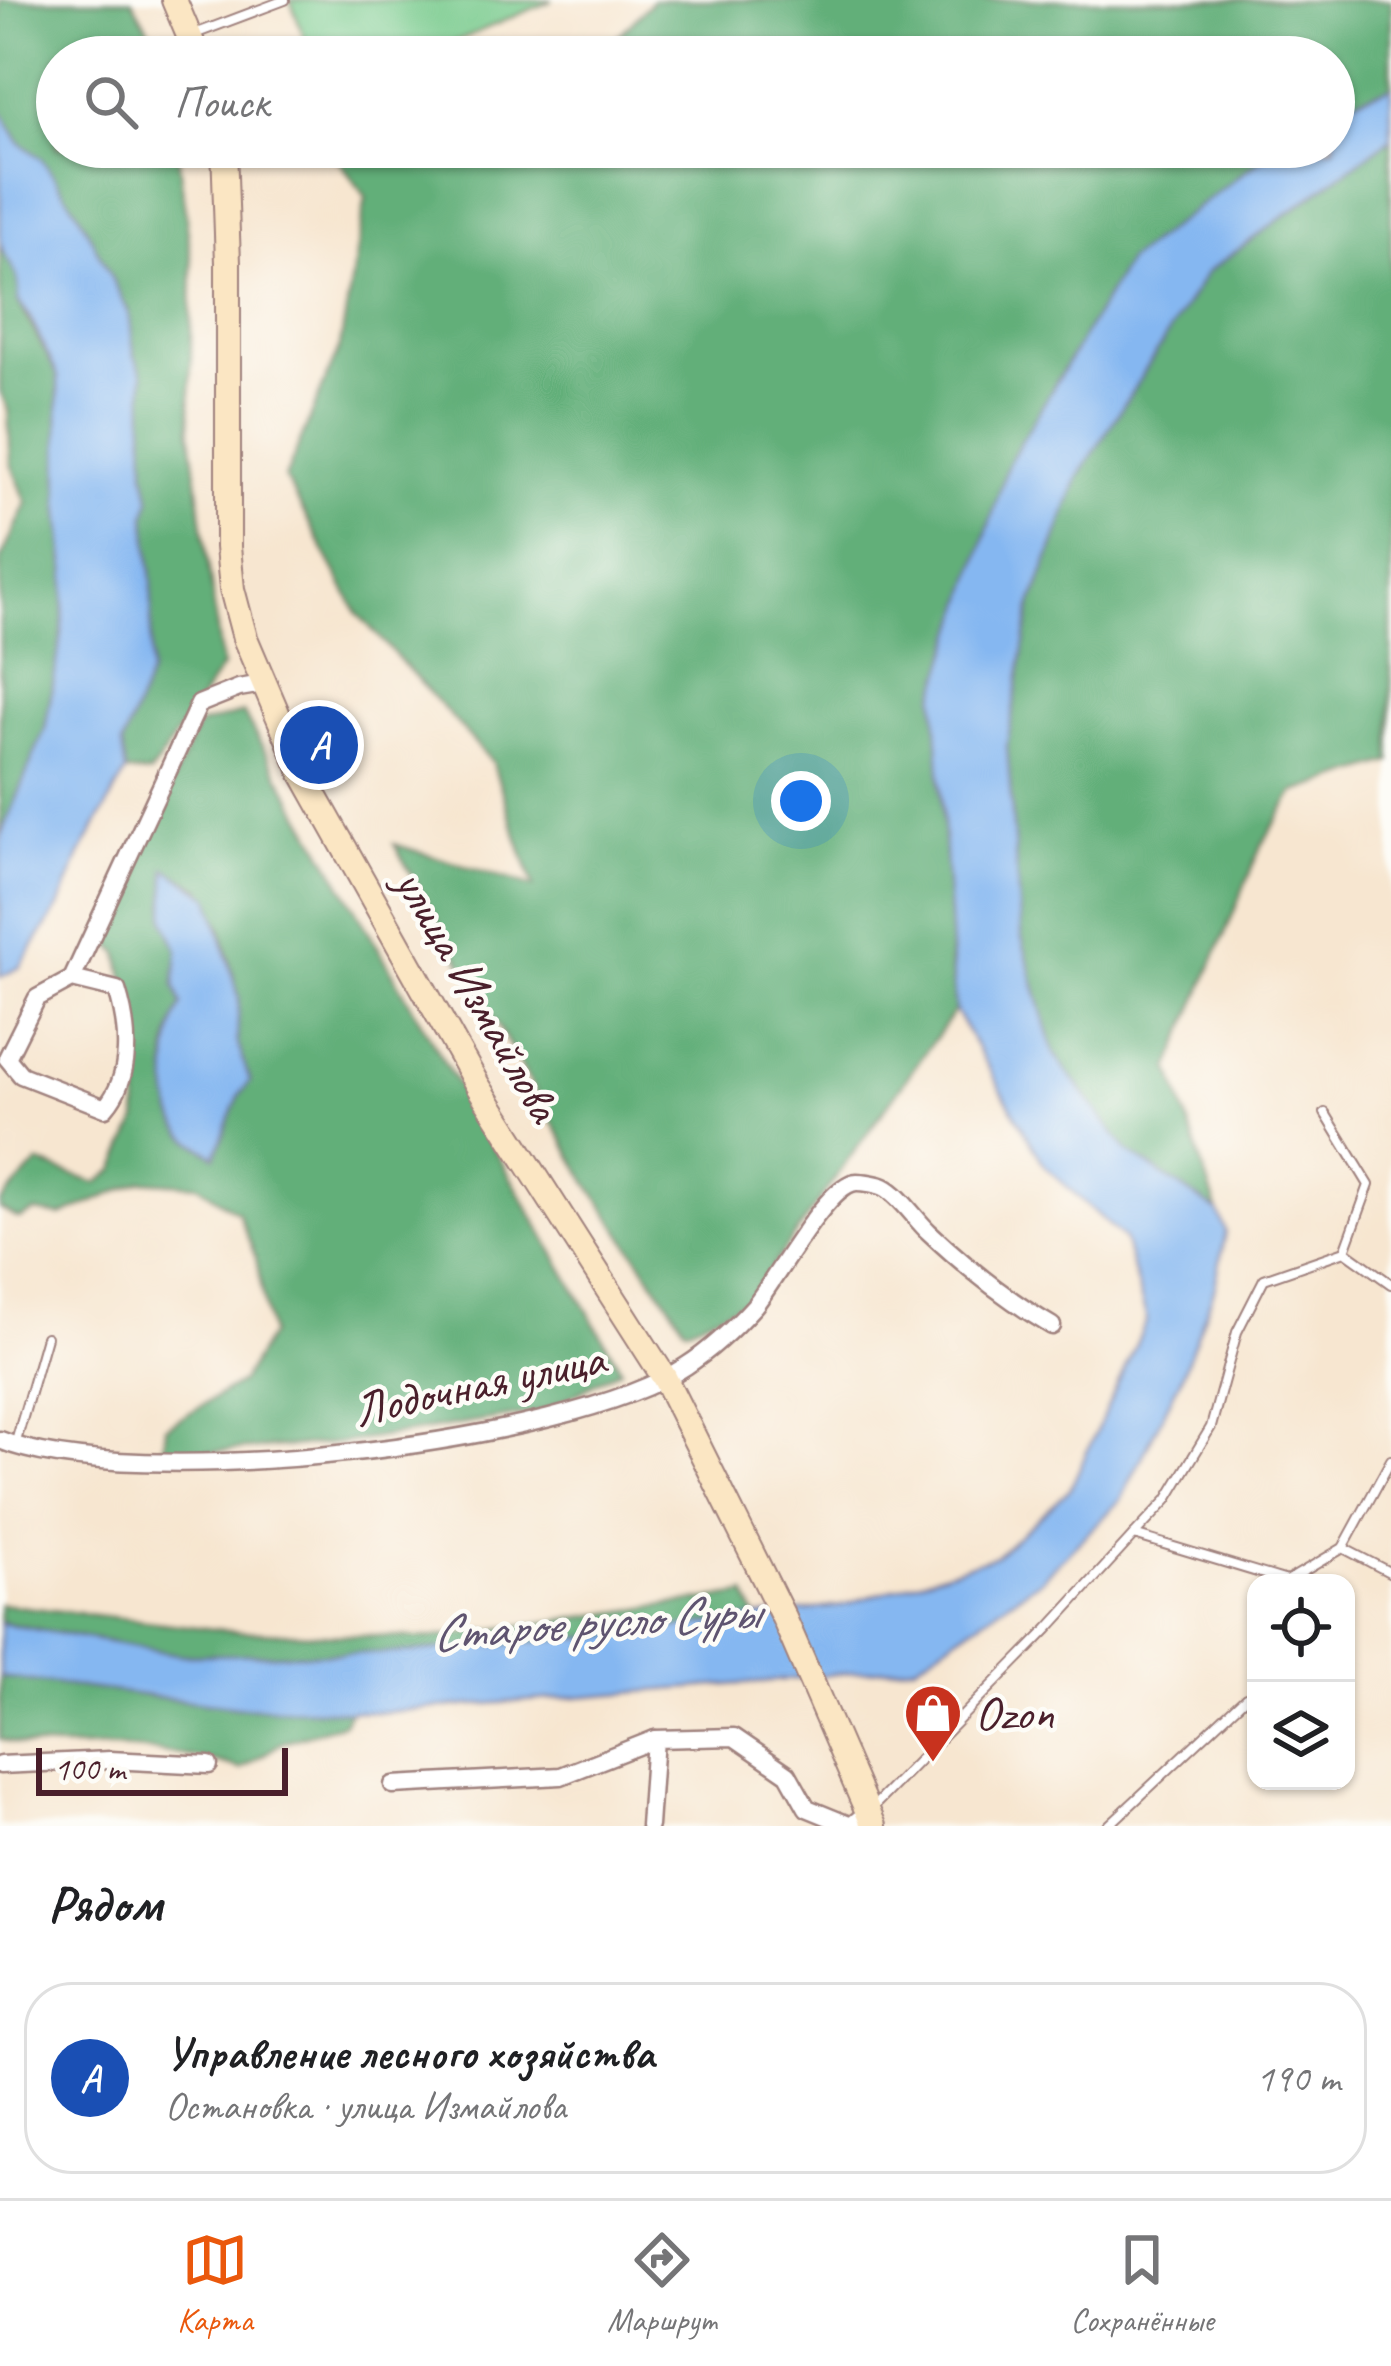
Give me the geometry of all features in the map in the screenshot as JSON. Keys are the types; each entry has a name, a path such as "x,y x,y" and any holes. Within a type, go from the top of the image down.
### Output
{"main road":[{"path":"175,0 190,36"},
{"name":"улица Измайлова","path":"225,168 227,548 232,589 263,684 319,803 478,1087 664,1377 784,1618 871,1819"}],"street":[{"path":"73,979 117,990 129,1027 118,1093 105,1108 20,1075 7,1058 37,998 73,979 199,704 263,684"},
{"name":"Лодочная улица","path":"8,1443 30,1453 148,1466 367,1452 584,1412 690,1364 754,1306 843,1185 853,1182 885,1188 1010,1302 1052,1326"},
{"path":"393,1785 561,1776 655,1739 734,1737 788,1774 807,1808 851,1826 871,1819"},
{"path":"649,1826 655,1739"},
{"path":"0,1765 110,1760 209,1765"}],"lane":[{"path":"214,36 285,0"},
{"path":"1325,1113 1369,1185 1345,1251"},
{"path":"1345,1251 1391,1284"},
{"path":"871,1819 1167,1500 1211,1426 1237,1332 1264,1279 1345,1251"},
{"path":"8,1443 46,1337"},
{"path":"1133,1535 1287,1581 1343,1548 1391,1460"},
{"path":"1343,1548 1391,1573"},
{"path":"1108,1826 1246,1697"}],"green space":[{"path":"0,0 132,0 152,36 36,36 36,155 20,143 0,109"},
{"path":"290,0 553,0 468,36 304,36"},
{"path":"653,0 1391,0 1391,87 1355,100 1355,36 618,36"},
{"path":"1391,138 1391,762 1295,792 1261,846 1170,1067 1218,1212 1127,1151 1054,1054 1021,935 1007,745 1031,608 1078,478 1206,273"},
{"path":"47,168 180,168 192,264 190,428 222,667 150,774 126,772 122,745 150,674 152,582 143,374 134,354 129,312 78,212"},
{"path":"345,168 1249,168 1128,260 1008,464 950,956 955,1010 749,1299 686,1328 587,1182 394,844 534,887 492,762 358,614 285,478 340,346 366,197"},
{"path":"0,247 15,266 21,284 18,301 58,376 59,501 66,572 62,634 45,729 0,837 0,561 27,503 11,464 8,410 0,391"},
{"path":"243,713 621,1369 542,1412 343,1443 163,1455 166,1427 241,1382 270,1334 256,1258 238,1213 198,1185 142,1181 61,1216 35,1212 19,1219 0,1209 0,1203 38,1163 97,1183 115,1170 137,1121 140,1057 119,953 103,938 198,725","holes":["167,869 202,889 221,927 239,997 237,1041 250,1081 238,1098 215,1156 194,1143 177,1120 167,1070 171,1035 183,1006 175,985 178,949 165,920"]},
{"path":"746,1594 756,1617 637,1633 399,1653 182,1655 0,1622 0,1604 232,1631 432,1638"},
{"path":"0,1677 237,1707 350,1711 344,1723 283,1742 241,1769 161,1752 41,1747 0,1739"}],"water":[{"name":"Старое русло Суры","path":"1391,87 1391,138 1355,164 1355,100"},
{"path":"0,109 20,143 36,154 36,168 48,168 78,212 129,313 134,354 143,374 152,582 150,674 122,745 126,772 80,855 59,907 20,967 0,977 0,837 45,729 62,634 66,572 59,501 58,376 18,301 16,274 0,241"},
{"name":"Старое русло Суры","path":"1249,168 1350,168 1206,273 1078,478 1031,608 1007,745 1021,935 1054,1054 1127,1151 1218,1212 1226,1232 1214,1290 1181,1378 1121,1500 1039,1581 915,1665 765,1682 386,1712 237,1707 0,1677 0,1623 182,1655 399,1653 637,1633 841,1606 996,1556 1070,1489 1147,1320 1124,1239 1045,1166 955,1010 935,696 1008,464 1128,260"},
{"path":"166,868 210,897 239,997 237,1041 250,1081 238,1098 215,1156 184,1134 171,1107 169,1051 182,1005 175,985 178,950 165,920"}],"place":[{"name":"Управление лесного хозяйства","path":"319,745"},
{"name":"Ozon","path":"933,1764"}]}
